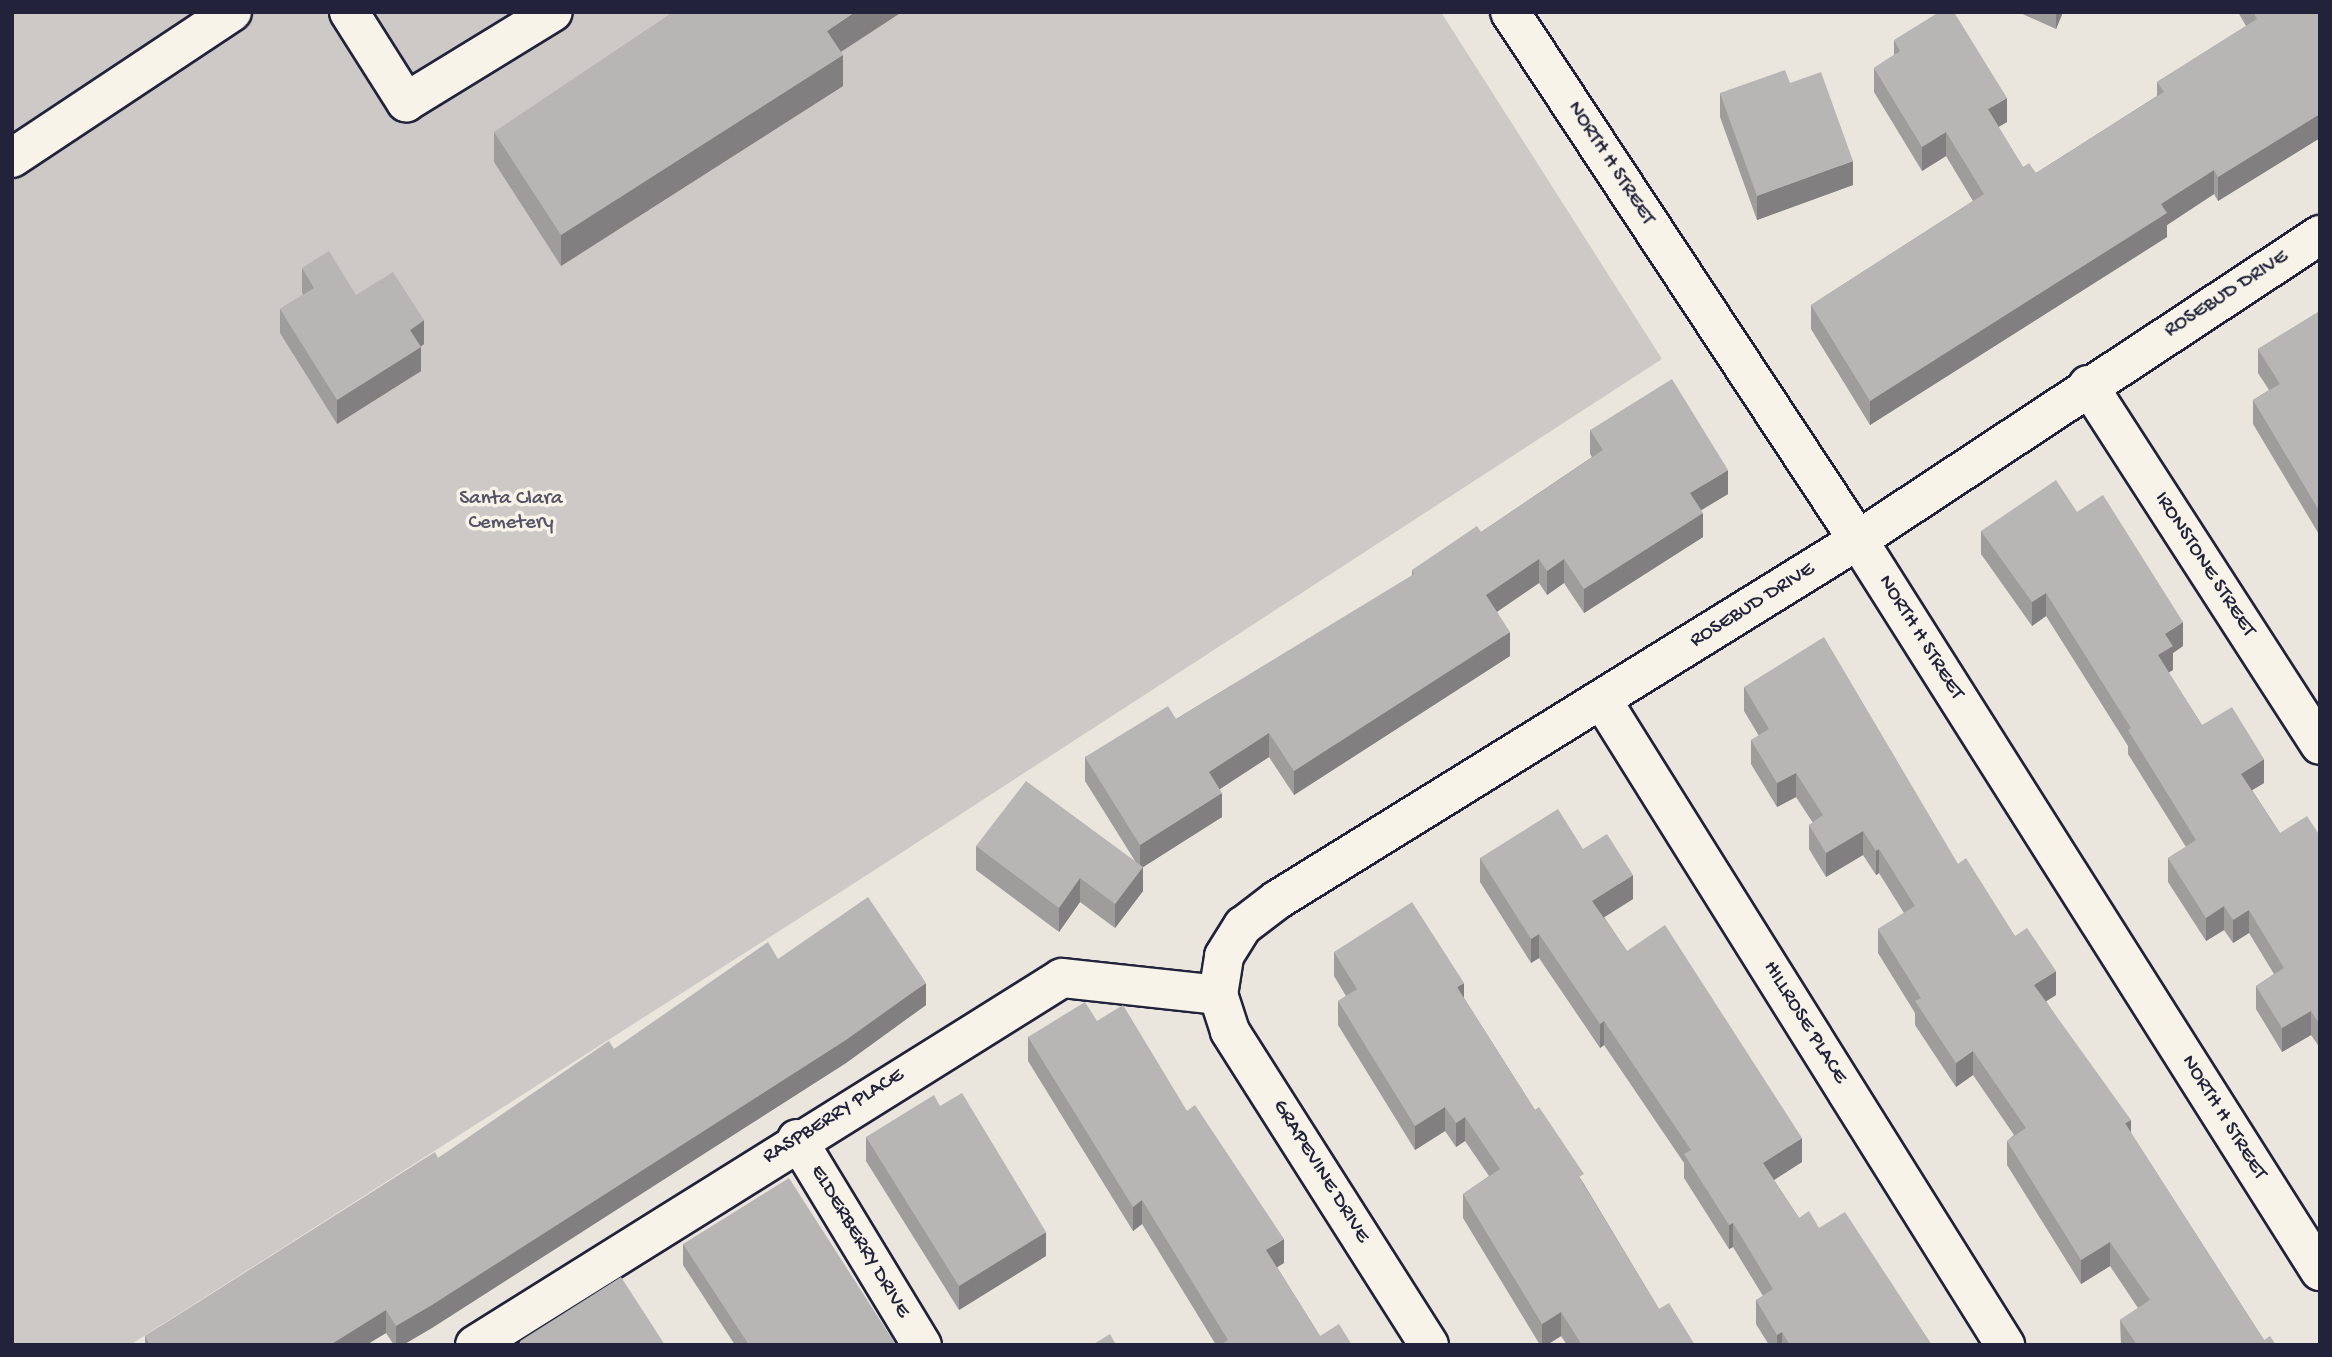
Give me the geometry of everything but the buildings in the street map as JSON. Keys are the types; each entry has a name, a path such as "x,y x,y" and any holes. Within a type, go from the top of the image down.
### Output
{"street":[{"path":"12,158 232,12"},
{"path":"349,12 406,102 552,12"},
{"name":"NORTH H STREET","path":"1510,12 1858,540 2320,1271"},
{"name":"ROSEBUD DRIVE","path":"1218,995 1224,956 1252,919 1858,540 2088,385 2320,235"},
{"name":"IRONSTONE STREET","path":"2088,385 2320,745"},
{"name":"HILLROSE PLACE","path":"1602,700 2005,1345"},
{"name":"RASPBERRY PLACE","path":"475,1345 797,1139 1062,978 1218,995"},
{"name":"GRAPEVINE DRIVE","path":"1218,995 1230,1031 1429,1345"},
{"name":"ELDERBERRY DRIVE","path":"797,1139 922,1345"}],"green space":[{"name":"Santa Clara Cemetery","path":"12,12 1441,12 1662,359 867,875 130,1345 12,1345"}]}
